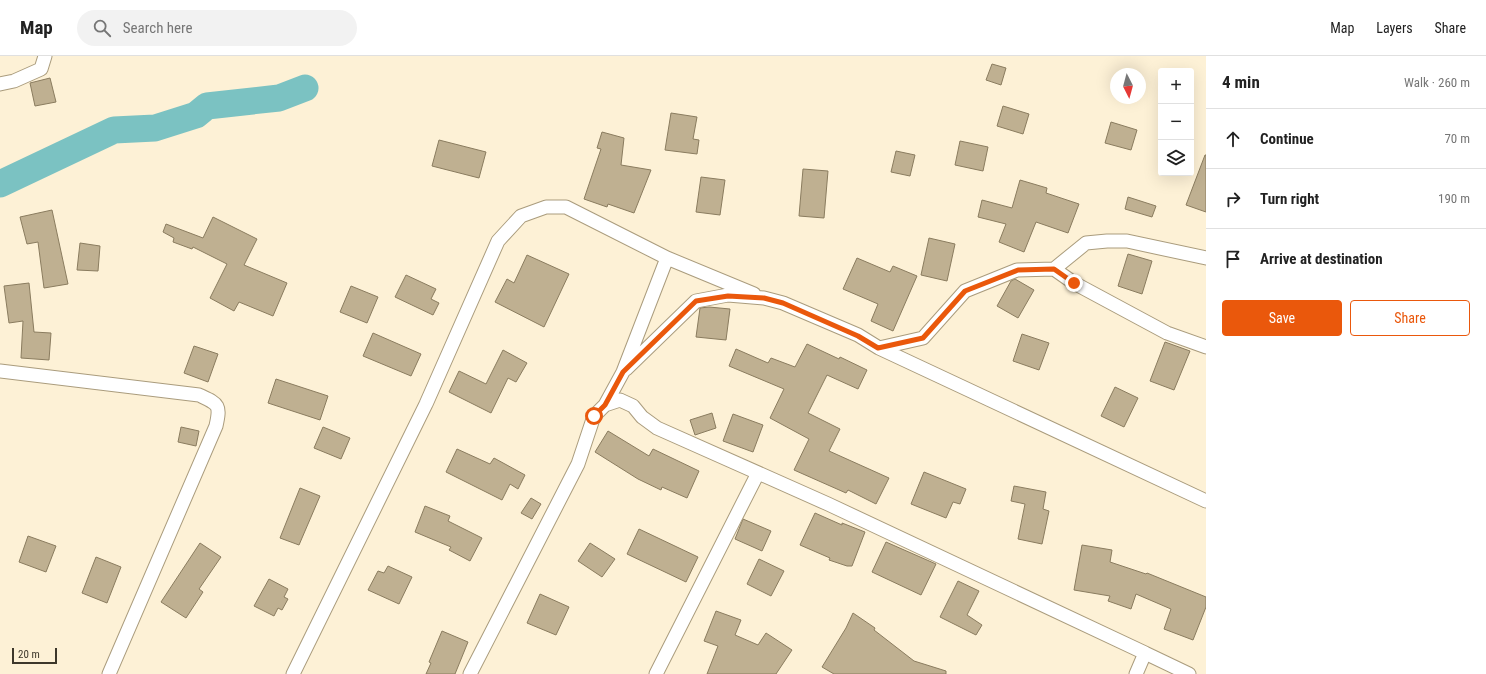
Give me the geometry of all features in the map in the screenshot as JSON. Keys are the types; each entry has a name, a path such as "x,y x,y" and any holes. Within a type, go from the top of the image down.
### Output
{"street":[{"path":"0,84 14,81 41,68 45,56"},
{"path":"293,674 426,404 498,241 521,216 546,207 566,207 667,258 764,298 783,303 851,332 878,348 1206,501"},
{"path":"1054,269 1086,243 1107,241 1127,241 1206,258"},
{"path":"470,674 578,464 594,416 605,405 623,372 667,258"},
{"path":"878,348 923,338 965,291 1018,270 1054,269 1074,283 1167,333 1206,347"},
{"path":"623,372 696,301 728,296 764,298"},
{"path":"0,371 199,395 214,402 219,412 216,426 109,674"},
{"path":"605,405 620,400 633,406 642,417 657,428 828,504 1189,674"},
{"path":"656,674 758,473"},
{"path":"1136,674 1145,653"}],"building":[{"path":"992,64 1006,68 1001,85 986,80"},
{"path":"50,78 56,102 35,106 30,83"},
{"path":"1003,106 1029,114 1023,134 997,126"},
{"path":"671,113 697,117 693,139 699,140 697,154 665,150"},
{"path":"1111,122 1137,130 1131,150 1105,143"},
{"path":"602,132 624,138 621,165 651,170 634,213 608,204 607,207 584,199 601,149 597,148"},
{"path":"439,140 486,152 479,178 432,166"},
{"path":"960,141 988,147 983,171 955,165"},
{"path":"896,151 915,155 910,176 891,172"},
{"path":"1206,155 1206,212 1186,205"},
{"path":"803,169 828,171 824,218 799,216"},
{"path":"701,177 725,180 720,215 696,212"},
{"path":"1020,180 1047,188 1046,193 1079,204 1068,233 1036,222 1024,252 999,242 1006,224 978,217 982,200 1012,208"},
{"path":"1128,197 1156,206 1152,217 1125,209"},
{"path":"52,210 68,284 44,288 38,242 27,244 20,217"},
{"path":"213,217 257,239 244,265 287,283 273,316 239,302 234,311 210,298 227,264 193,247 192,249 173,242 174,238 163,232 166,224 203,238"},
{"path":"929,238 955,244 947,281 921,275"},
{"path":"80,243 100,246 98,271 77,270"},
{"path":"1128,254 1152,261 1142,294 1118,286"},
{"path":"527,255 569,274 544,327 495,302 507,279 514,283"},
{"path":"857,258 890,272 893,266 917,276 893,331 871,321 878,304 843,289"},
{"path":"406,275 436,289 431,299 439,303 433,315 395,297"},
{"path":"1015,279 1034,290 1018,318 997,306 1011,281"},
{"path":"29,283 34,332 51,333 49,360 21,358 23,321 9,323 4,286"},
{"path":"351,286 378,297 367,323 340,312"},
{"path":"709,307 730,309 726,340 696,337 700,308"},
{"path":"373,333 421,354 411,376 363,356"},
{"path":"1022,334 1049,343 1039,370 1013,361"},
{"path":"1165,342 1190,351 1174,390 1150,381"},
{"path":"807,344 867,370 858,389 827,375 808,413 840,429 829,451 889,478 876,504 848,490 846,493 794,470 809,439 770,418 784,389 729,366 736,349 768,363 771,358 795,367"},
{"path":"194,346 218,354 208,382 184,373"},
{"path":"503,350 527,363 516,382 508,378 491,413 449,392 459,371 486,384"},
{"path":"276,379 328,396 320,420 268,403"},
{"path":"1115,387 1138,398 1124,427 1101,416"},
{"path":"712,413 716,428 695,435 690,420"},
{"path":"733,414 763,425 753,452 723,441"},
{"path":"181,427 199,431 196,446 178,442"},
{"path":"323,427 350,438 341,459 314,448"},
{"path":"608,431 649,456 653,449 699,471 687,498 662,487 661,490 638,479 595,452"},
{"path":"457,449 490,464 494,458 525,475 518,489 510,484 502,500 446,472"},
{"path":"924,472 966,489 960,504 953,502 946,518 911,504"},
{"path":"1014,486 1046,492 1043,509 1049,511 1042,544 1018,539 1025,504 1011,501"},
{"path":"300,488 320,496 299,545 280,538"},
{"path":"531,498 541,504 532,519 521,513"},
{"path":"425,506 450,516 448,521 482,538 470,561 449,550 451,547 415,532"},
{"path":"815,513 842,525 842,523 865,532 852,566 847,566 829,560 830,558 800,545"},
{"path":"743,519 771,531 762,551 735,539"},
{"path":"639,529 698,557 686,582 627,554"},
{"path":"28,536 56,546 46,572 19,562"},
{"path":"886,542 936,564 921,595 872,572"},
{"path":"200,543 221,557 199,589 203,592 186,618 161,602"},
{"path":"590,543 615,559 602,577 578,561"},
{"path":"1082,545 1112,550 1110,562 1146,574 1147,573 1206,597 1206,607 1193,640 1164,629 1171,609 1136,594 1131,609 1108,601 1110,596 1074,590"},
{"path":"96,557 121,567 107,603 82,593"},
{"path":"759,559 784,571 771,596 747,584"},
{"path":"388,566 412,577 399,604 368,590 378,571 384,573"},
{"path":"269,579 288,589 284,597 288,599 282,610 278,608 274,616 254,606"},
{"path":"958,581 979,591 967,615 982,625 976,635 940,617"},
{"path":"540,594 569,607 556,635 527,623"},
{"path":"716,611 741,620 735,635 758,645 766,633 792,650 776,674 707,674 718,646 704,641"},
{"path":"853,613 875,628 874,630 914,661 946,671 946,674 834,674 822,667 846,628"},
{"path":"442,631 468,642 455,674 426,674 431,663 429,662"}],"waterway":[{"path":"0,184 114,130 155,128 196,115 207,106 279,98 305,88"}],"route":[{"path":"594,416 605,405 623,372 696,301 728,296 764,298 783,303 858,336 878,348 923,338 965,291 1018,270 1054,269 1074,283"}]}
